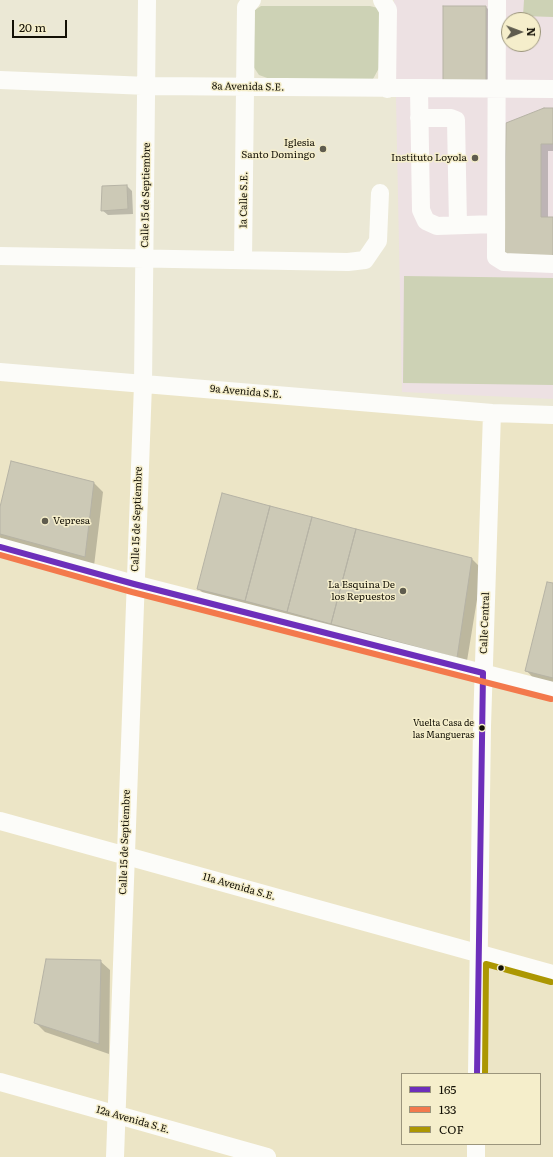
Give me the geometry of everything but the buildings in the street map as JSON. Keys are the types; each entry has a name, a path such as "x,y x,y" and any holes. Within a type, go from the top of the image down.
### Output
{"street":[{"name":"Calle 15 de Septiembre","path":"115,1157 134,584 143,384 148,86 147,0"},
{"name":"1a Calle S.E.","path":"243,259 246,7 252,0"},
{"path":"382,0 388,10 387,89"},
{"path":"497,0 496,257 504,262 553,264"},
{"name":"8a Avenida S.E.","path":"0,80 148,86 387,89 553,89"},
{"path":"419,89 421,210 426,222 436,226 495,224"},
{"path":"419,118 451,118 456,120 458,225"},
{"path":"0,256 348,262 365,260 378,241 380,193"},
{"name":"9a Avenida S.E.","path":"0,372 492,412 553,415"},
{"name":"Calle Central","path":"477,1073 483,673 492,412"},
{"path":"0,547 134,584 553,691"},
{"name":"11a Avenida S.E.","path":"0,822 125,855 553,974"},
{"name":"12a Avenida S.E.","path":"0,1082 267,1157"},
{"path":"476,1145 476,1157"}],"shaded area":[{"name":"Instituto Loyola","path":"394,0 553,0 553,399 402,392"},
{"path":"0,372 553,415 553,1157 0,1157"}],"green space":[{"path":"524,0 553,0 553,17 541,17 541,12 523,12"},
{"path":"261,6 370,6 378,8 380,14 379,68 373,79 362,81 270,79 259,75 253,66 255,10"},
{"path":"404,276 553,278 553,385 403,383"}],"transit line":[{"name":"165","path":"0,547 134,584 483,673"},
{"name":"133","path":"0,555 132,592 551,699"},
{"name":"165","path":"477,1073 483,673"},
{"name":"COF","path":"485,1073 486,964 551,982"}],"place":[{"name":"Iglesia Santo Domingo","path":"323,149"},
{"name":"Instituto Loyola","path":"475,158"},
{"name":"Vepresa","path":"45,521"},
{"name":"La Esquina De los Repuestos","path":"403,591"},
{"name":"Vuelta Casa de las Mangueras","path":"482,728"}]}
